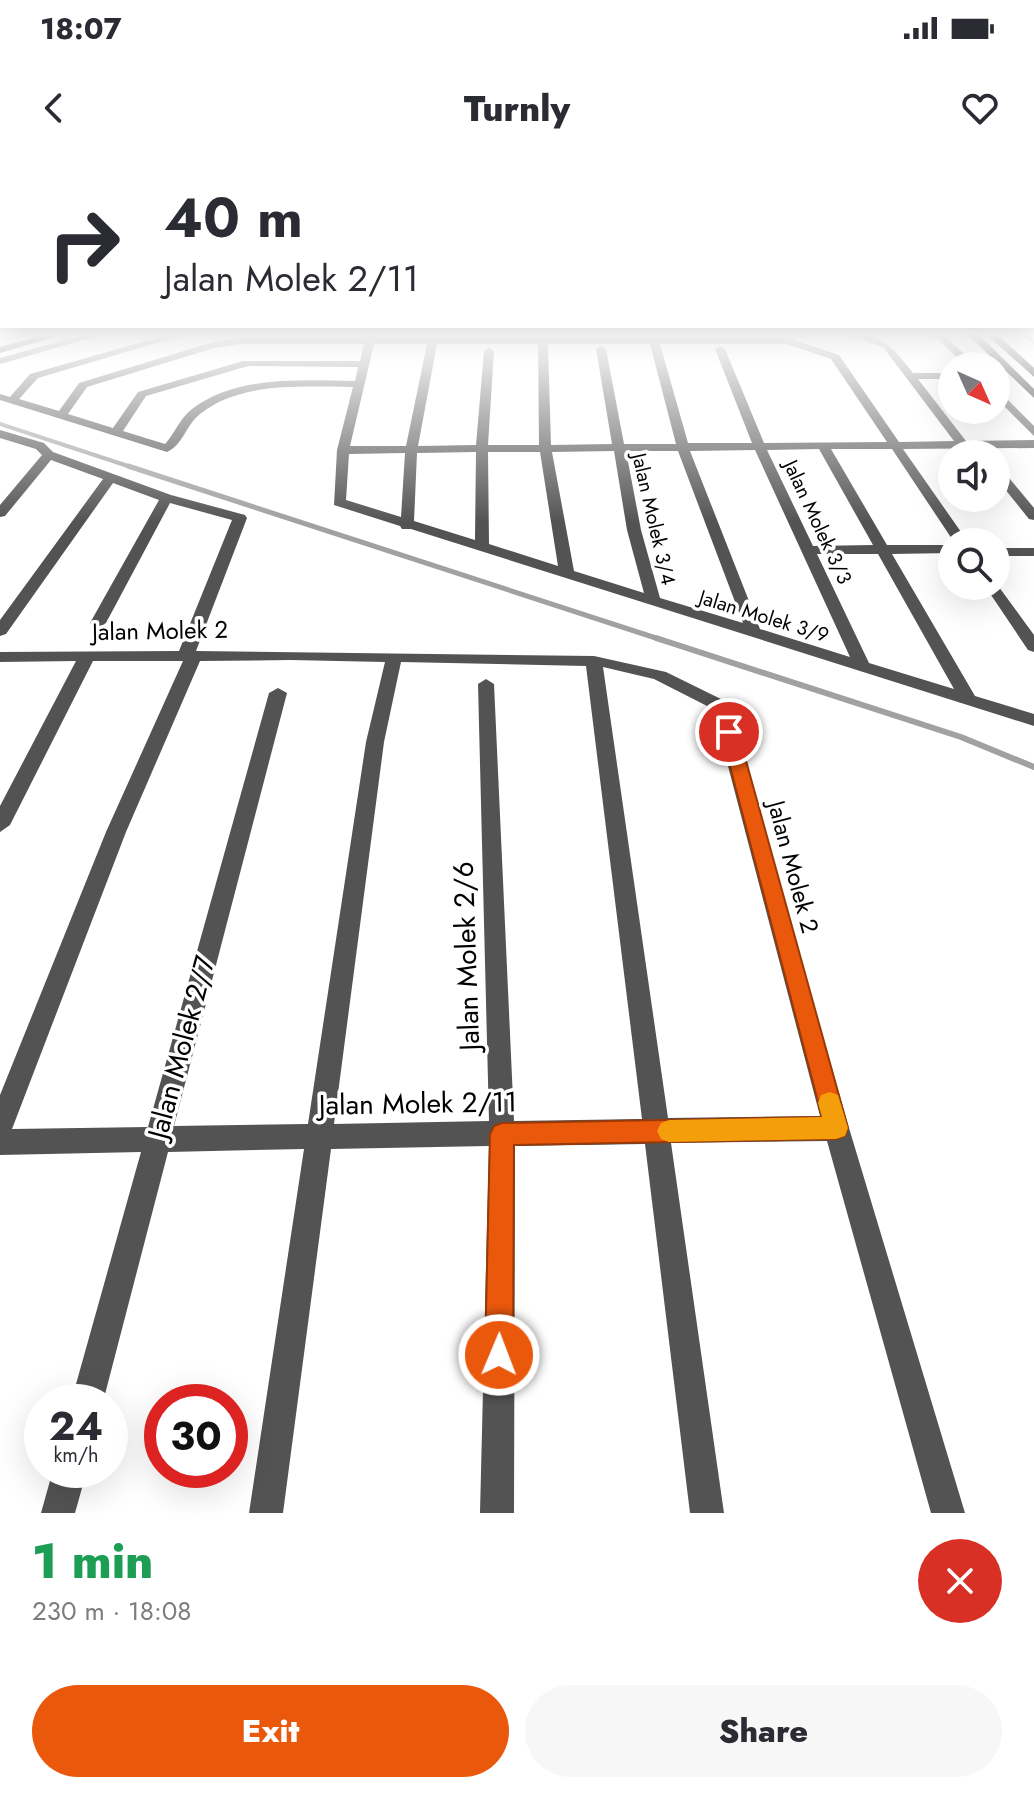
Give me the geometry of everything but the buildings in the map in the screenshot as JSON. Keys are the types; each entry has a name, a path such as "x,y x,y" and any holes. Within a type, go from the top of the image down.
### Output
{"street":[{"path":"13,400 16,396"},
{"path":"62,415 75,396"},
{"path":"116,432 138,396"},
{"path":"0,397 167,448 195,411 230,396"},
{"path":"355,396 343,450 938,447"},
{"path":"407,526 411,449 422,396"},
{"path":"482,549 482,449 486,396"},
{"path":"544,396 545,448 567,575"},
{"name":"Jalan Molek 3/4","path":"608,396 634,530 654,602"},
{"path":"669,396 683,447 754,633"},
{"name":"Jalan Molek 3/3","path":"739,396 863,667"},
{"path":"861,396 952,528"},
{"path":"927,396 967,440"},
{"path":"1010,406 1034,433"},
{"path":"0,434 40,446 49,455 166,498 240,518 189,657 116,832 0,1127"},
{"path":"1010,446 1034,444"},
{"path":"823,446 969,700"},
{"name":"Jalan Molek 3/9","path":"343,450 337,499 346,505 1034,720"},
{"path":"0,513 49,455"},
{"path":"0,631 111,477"},
{"path":"1010,487 1034,516"},
{"path":"98,623 166,498"},
{"path":"809,550 938,549"},
{"path":"1010,552 1034,552"},
{"path":"1002,600 1034,647"},
{"path":"266,1513 375,742 394,656"},
{"name":"Jalan Molek 2","path":"0,657 394,656 594,661 643,668 685,683 721,706 836,1128 948,1513"},
{"path":"0,825 86,658"},
{"path":"594,661 707,1513"},
{"name":"Jalan Molek 2/6","path":"486,684 502,1134 497,1513"},
{"name":"Jalan Molek 2/7","path":"92,1384 278,693"},
{"name":"Jalan Molek 2/11","path":"0,1142 836,1128"},
{"path":"58,1513 65,1488"}],"waterway":[{"path":"0,424 134,468"},
{"path":"128,466 662,640"},
{"path":"656,638 961,737 1034,767"}],"slow traffic":[{"path":"669,1131 836,1128 830,1103"}],"route":[{"path":"499,1355 502,1134 836,1128 729,732"}]}
